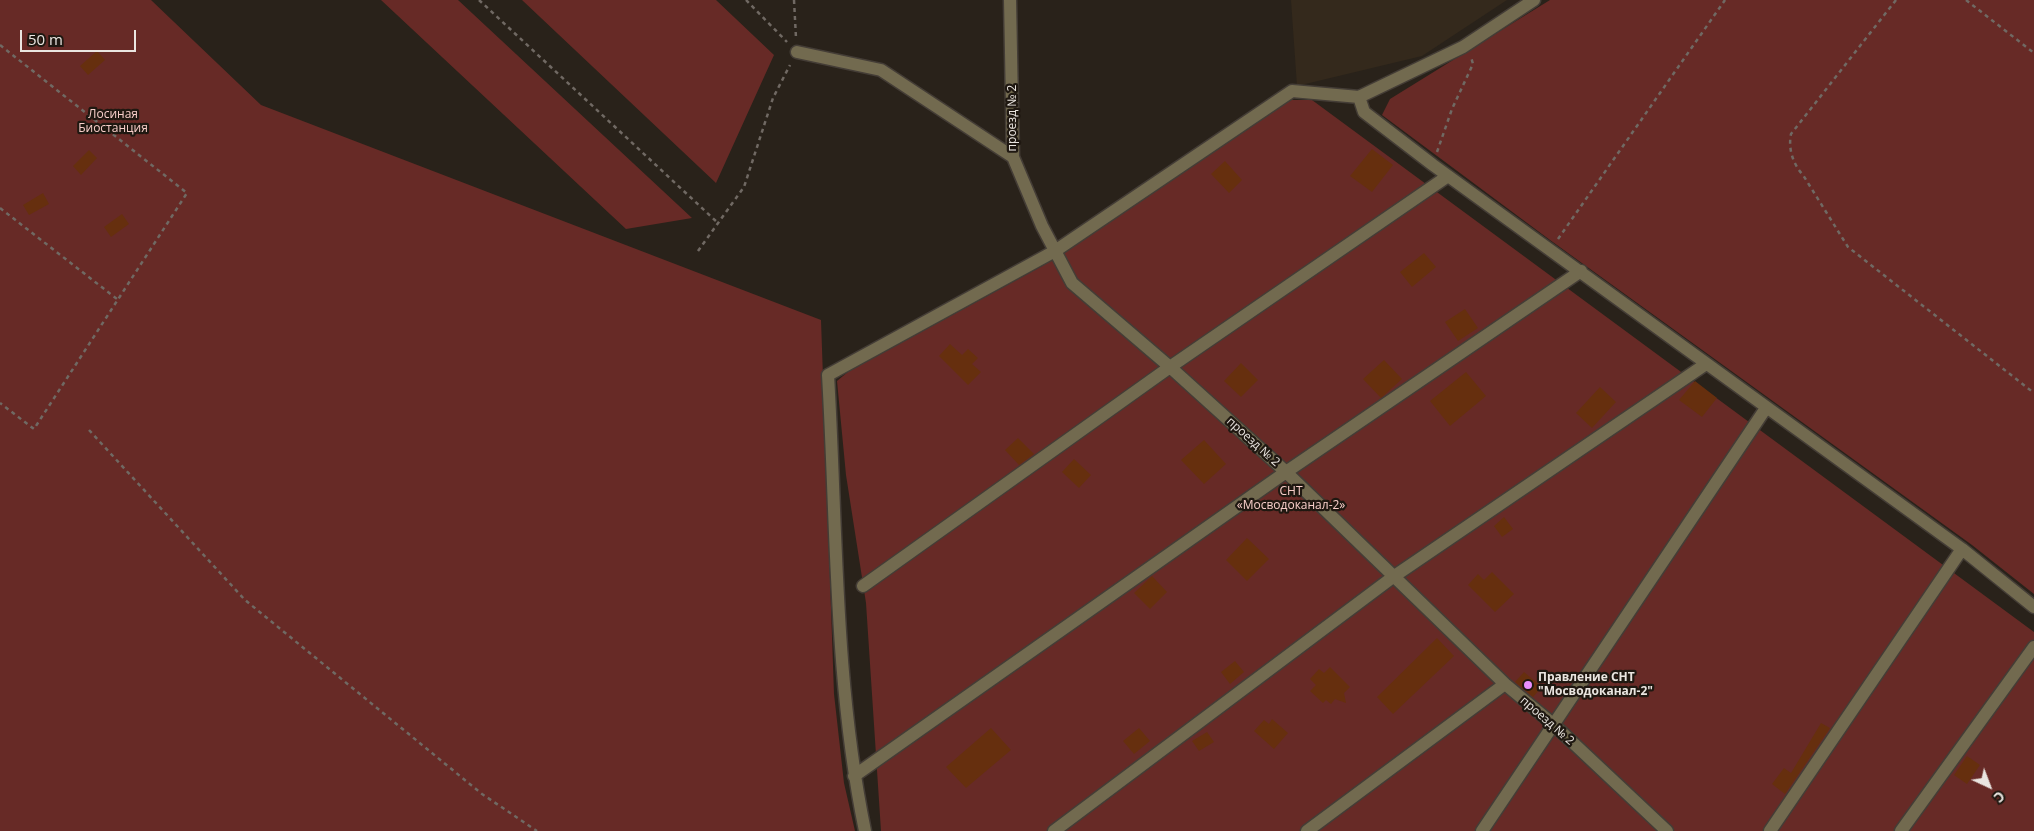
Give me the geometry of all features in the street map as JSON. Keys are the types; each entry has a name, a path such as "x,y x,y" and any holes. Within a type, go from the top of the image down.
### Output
{"street":[{"name":"проезд № 2","path":"1010,0 1013,157 1055,251 1072,283 1170,367 1286,472 1505,684 1553,724 1667,831"},
{"path":"865,831 854,776 844,694 828,375 1055,251 1292,91 1358,97 1468,44 1534,0"},
{"path":"797,52 881,70 1013,157"},
{"path":"1358,97 1364,112 1433,165 1962,549 2034,607"},
{"path":"863,586 1170,367 1448,176"},
{"path":"854,776 1286,472 1581,271"},
{"path":"1054,831 1393,577 1706,364"},
{"path":"1482,831 1766,408"},
{"path":"1770,831 1962,549"},
{"path":"1901,831 2034,647"},
{"path":"1307,831 1505,684"}],"path":[{"path":"479,0 718,223"},
{"path":"746,0 797,52"},
{"path":"698,251 744,186 773,98 797,52 794,0"},
{"path":"1551,250 1725,0"},
{"path":"1896,0 1791,134 1789,141 1795,166 1803,175 1848,247 2034,393"},
{"path":"1966,0 2034,53"},
{"path":"1433,165 1452,109 1473,64 1468,44"},
{"path":"0,45 187,193 34,429 0,403"},
{"path":"0,208 117,299"},
{"path":"89,430 245,600 482,794 537,831"}],"shaded area":[{"path":"1291,0 1507,0 1422,56 1297,86"}],"green space":[{"name":"Лосиная Биостанция","path":"0,0 151,0 261,105 821,320 834,694 844,783 855,831 0,831"},
{"path":"381,0 458,0 692,218 626,229"},
{"path":"522,0 716,0 774,55 716,183"},
{"path":"1550,0 2034,0 2034,594 1972,545 1550,240 1382,115 1390,99"},
{"name":"СНТ «Мосводоканал-2»","path":"1289,100 1312,100 2034,632 2034,831 881,831 866,603 846,475 837,381 849,371 1042,266"}],"building":[{"path":"97,51 105,60 88,75 80,66"},
{"path":"1372,149 1393,165 1372,192 1350,176"},
{"path":"89,150 97,158 81,175 73,166"},
{"path":"1225,161 1242,180 1229,193 1211,174"},
{"path":"43,193 49,204 29,215 23,205"},
{"path":"122,214 129,224 111,237 104,227"},
{"path":"1424,253 1436,267 1412,287 1400,272"},
{"path":"1465,309 1478,328 1458,341 1445,322"},
{"path":"950,344 962,355 968,349 978,358 972,364 981,372 968,385 939,356"},
{"path":"1384,360 1402,379 1381,398 1363,379"},
{"path":"1241,363 1258,380 1241,397 1224,381"},
{"path":"1466,372 1486,396 1450,426 1430,401"},
{"path":"1695,381 1717,398 1702,417 1679,400"},
{"path":"1600,387 1616,402 1592,428 1576,413"},
{"path":"1018,438 1034,454 1019,465 1005,450"},
{"path":"1204,440 1226,464 1204,484 1181,460"},
{"path":"1074,459 1091,475 1079,488 1062,472"},
{"path":"1504,517 1513,529 1502,537 1494,526"},
{"path":"1247,538 1269,559 1247,581 1226,560"},
{"path":"1492,572 1514,594 1495,612 1468,585 1478,574 1484,580"},
{"path":"1152,576 1167,592 1150,609 1134,593"},
{"path":"1437,638 1454,656 1393,714 1377,697"},
{"path":"1235,661 1244,672 1230,684 1221,672"},
{"path":"1330,667 1350,687 1344,693 1346,703 1335,699 1331,704 1326,700 1323,703 1310,691 1316,685 1310,679 1319,669 1324,673"},
{"name":"Правление СНТ \"Мосводоканал-2\"","path":"1524,672 1542,687 1533,697 1515,682"},
{"path":"1272,719 1288,733 1274,749 1254,731 1264,720 1269,724"},
{"path":"1821,723 1830,728 1785,794 1772,784 1784,768 1791,773"},
{"path":"991,728 1011,750 966,788 946,767"},
{"path":"1139,728 1150,741 1134,754 1123,741"},
{"path":"1207,732 1214,742 1199,751 1192,741"},
{"path":"1967,756 1980,765 1967,784 1954,775"}],"place":[{"name":"Правление СНТ \"Мосводоканал-2\"","path":"1528,685"}]}
